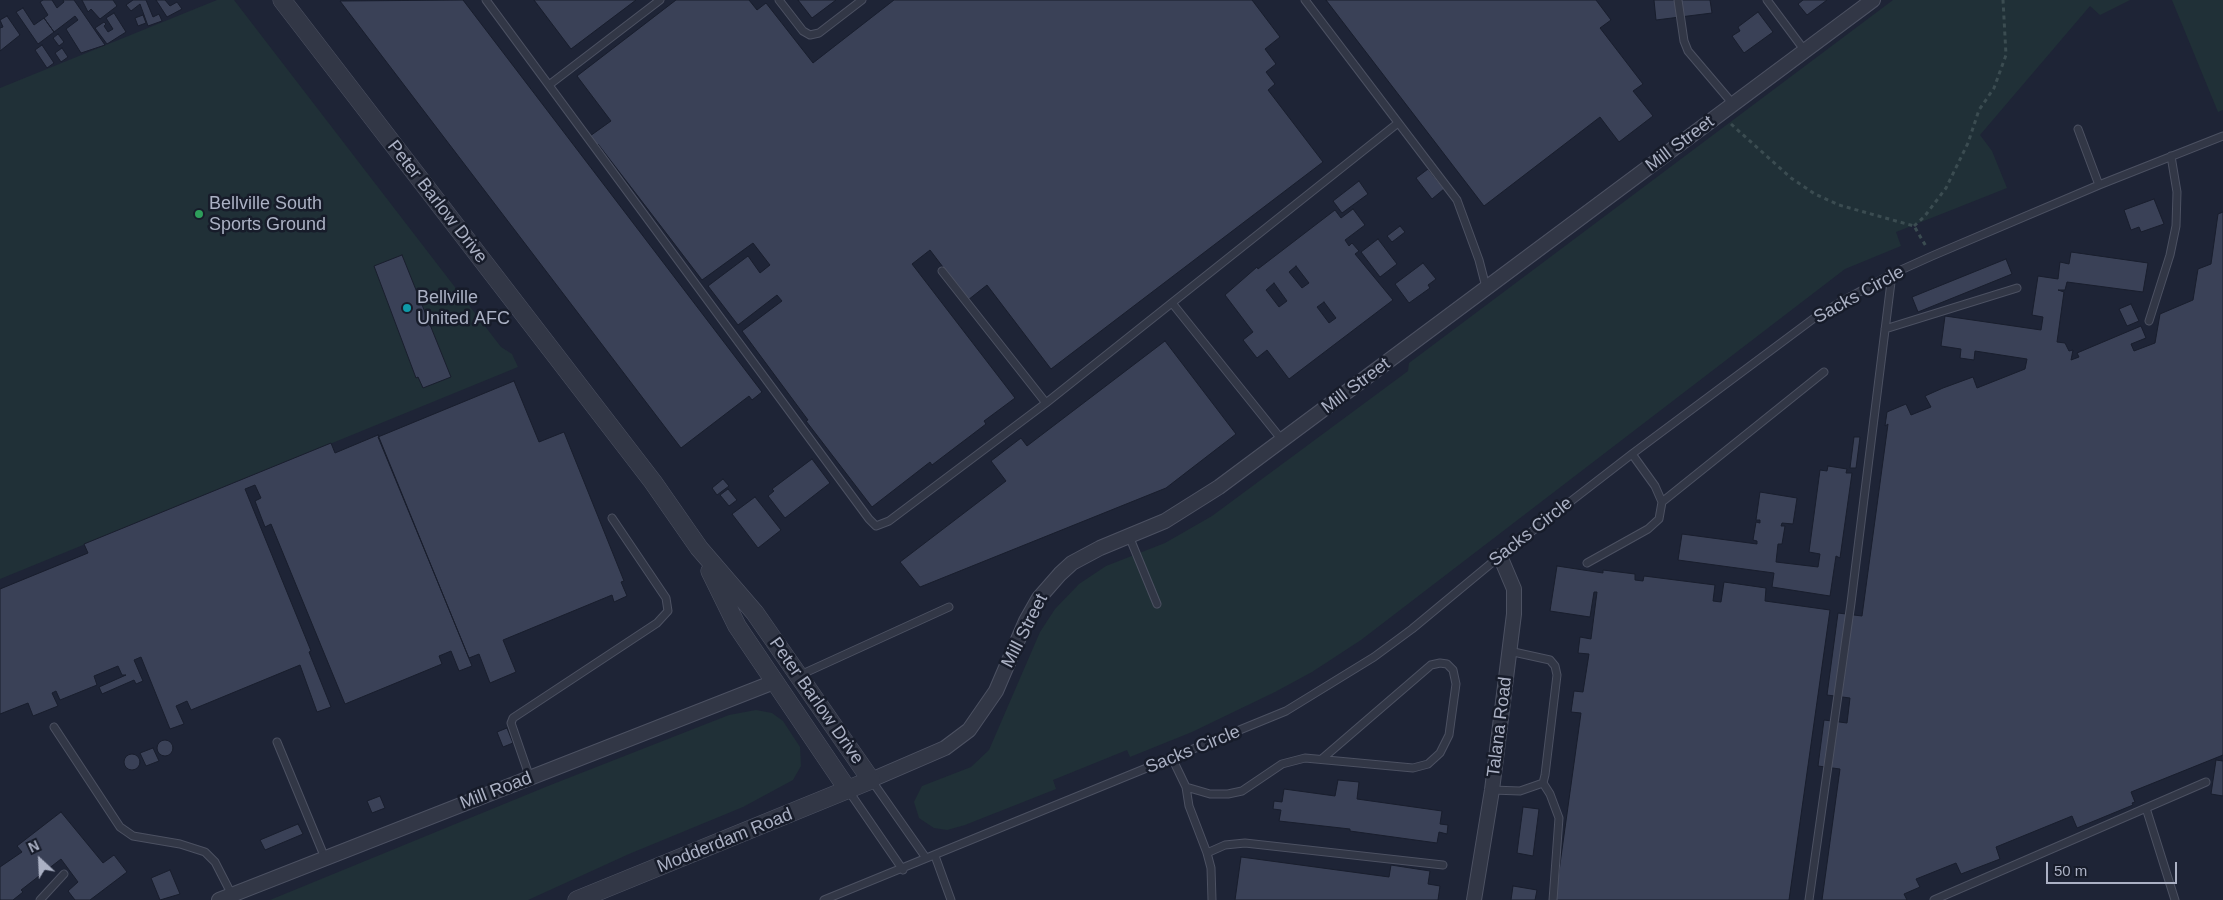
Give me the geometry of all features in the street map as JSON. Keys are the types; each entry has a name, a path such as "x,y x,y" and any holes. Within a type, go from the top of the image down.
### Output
{"street":[{"name":"Peter Barlow Drive","path":"282,0 653,482 699,548 756,614 871,780"},
{"name":"Mill Street","path":"871,780 945,748 969,730 996,691 1029,615 1044,590 1072,563 1100,548 1157,525 1190,507 1283,440 1873,0"},
{"name":"Peter Barlow Drive","path":"699,548 737,626 848,790"},
{"name":"Talana Road","path":"1474,900 1492,790 1509,651 1514,589 1500,556"},
{"name":"Mill Road","path":"219,900 774,682"},
{"name":"Modderdam Road","path":"577,900 871,780"}],"lane":[{"path":"486,0 876,526 889,521 1046,403 1398,124"},
{"path":"549,85 660,0"},
{"path":"779,0 803,31 810,34 819,33 862,0"},
{"path":"1305,0 1457,200 1479,260 1486,287"},
{"path":"1678,0 1684,41 1688,51 1733,104"},
{"path":"1767,0 1805,51"},
{"path":"2078,129 2099,185"},
{"name":"Sacks Circle","path":"824,900 903,870 926,858 935,856 1286,711 1333,684 1412,629 1500,556 1632,454 1817,316 1892,274 1932,256 2099,185 2223,136"},
{"path":"2149,321 2170,255 2176,226 2177,192 2171,156"},
{"path":"942,271 1046,403"},
{"path":"1809,900 1850,612 1892,274"},
{"path":"1885,330 2017,288"},
{"path":"1172,303 1283,440"},
{"path":"1662,502 1824,372"},
{"path":"1587,563 1648,529 1659,519 1662,502 1655,486 1632,454"},
{"path":"530,778 511,723 513,718 657,623 668,611 666,598 612,518"},
{"path":"1129,536 1157,604"},
{"path":"798,676 948,607"},
{"path":"1509,651 1550,660 1555,666 1557,674 1543,783 1550,794 1559,818 1553,900"},
{"path":"1186,787 1210,794 1228,794 1252,786 1282,764 1293,760 1322,758 1414,768 1428,764 1440,753 1449,734 1456,684 1452,670 1447,664 1431,665 1322,758"},
{"path":"54,727 120,827 133,836 180,844 205,852 215,862 232,894"},
{"path":"278,742 325,858"},
{"path":"1172,758 1186,787 1189,806 1208,853 1212,868 1212,900"},
{"name":"Peter Barlow Drive","path":"871,780 926,858"},
{"path":"1934,900 2206,782"},
{"path":"1492,790 1520,791 1543,783"},
{"name":"Peter Barlow Drive","path":"848,790 903,870"},
{"path":"2146,808 2176,900"},
{"path":"1208,853 1225,845 1245,843 1443,864"},
{"path":"935,856 951,900"},
{"path":"40,900 64,874"}],"path":[{"path":"1914,226 1924,217 1946,188 1968,143 1979,110 1994,88 2006,55 2003,0"},
{"path":"1719,115 1791,178 1815,194 1839,205 1914,226 1932,256"}],"shaded area":[{"name":"Bellville South Sports Ground","path":"217,0 234,0 501,347 512,354 518,367 0,579 0,88"},
{"path":"1893,0 2130,0 2100,15 2090,6 1980,135 1992,151 2007,188 1896,232 1901,246 1845,269 1361,640 1312,672 1192,732 1130,757 1127,750 1053,780 1056,789 965,825 947,830 934,828 919,818 914,802 922,786 971,767 989,750 1040,632 1055,609 1079,584 1106,566 1165,543 1212,516 1408,371 1409,363"},
{"path":"2172,0 2223,0 2223,110 2218,112"},
{"path":"756,710 772,713 783,721 800,747 801,766 793,780 743,807 629,854 528,900 270,900 548,786 729,715"}],"building":[{"path":"52,0 57,8 64,2 63,0 74,0 105,45 81,53 66,29 78,20 75,16 54,32 44,18 48,15 40,2"},
{"path":"82,0 113,0 117,6 100,19 91,9 88,12"},
{"path":"133,0 146,0 153,17 159,14 162,21 148,26 140,4 131,11 126,5"},
{"path":"156,0 165,0 170,6 177,2 182,9 167,17"},
{"path":"463,0 762,392 752,400 749,396 681,448 340,1"},
{"path":"534,0 636,0 571,49"},
{"path":"676,0 749,0 757,10 766,3 813,63 894,0 1252,0 1280,37 1265,49 1276,64 1266,72 1275,84 1268,90 1323,162 1051,369 987,285 968,300 930,250 912,264 1015,398 984,421 986,424 932,465 930,462 872,507 806,421 808,420 742,331 782,301 777,295 738,325 708,286 748,256 760,273 770,265 753,243 702,280 590,136 611,121 577,76"},
{"path":"798,0 836,0 812,18"},
{"path":"1326,0 1596,0 1611,20 1600,28 1643,84 1633,91 1653,116 1619,142 1600,117 1484,206"},
{"path":"1654,0 1710,0 1712,13 1656,20"},
{"path":"1803,0 1827,0 1807,15 1798,4"},
{"path":"23,8 34,25 44,18 54,32 38,44 16,12"},
{"path":"1758,12 1773,32 1744,53 1732,36 1740,31 1738,27"},
{"path":"114,13 126,32 107,44 95,28 104,22 108,32 113,29 106,18"},
{"path":"143,15 146,23 138,26 135,18"},
{"path":"7,16 20,35 0,51 0,28 3,27 0,20"},
{"path":"58,34 64,42 59,46 53,38"},
{"path":"42,45 54,63 47,68 35,50"},
{"path":"62,48 68,57 61,62 55,53"},
{"path":"1428,169 1444,189 1432,199 1416,178"},
{"path":"1359,181 1368,194 1342,213 1333,201"},
{"path":"2154,199 2164,224 2141,232 2139,227 2131,230 2124,210"},
{"path":"1353,209 1365,225 1345,240 1349,246 1352,243 1359,251 1355,254 1393,300 1289,379 1267,350 1257,358 1243,340 1253,332 1225,295 1257,267 1258,269 1335,210 1341,218","holes":["1296,266 1309,283 1302,288 1289,272","1274,283 1287,301 1279,307 1266,290","1324,302 1336,318 1329,323 1317,307"]},
{"path":"2223,212 2223,755 2131,792 2135,802 2132,803 2133,805 2077,828 2072,816 1996,847 2000,859 1961,874 1956,863 1916,879 1920,887 1904,894 1907,900 1822,900 1840,769 1818,766 1824,720 1847,723 1850,698 1827,695 1838,613 1862,616 1888,424 1885,426 1887,412 1906,404 1911,415 1931,407 1925,396 1943,388 1973,377 1977,388 2025,369 2027,359 1975,351 1974,360 1960,358 1961,349 1941,346 1945,316 2041,330 2043,317 2032,315 2038,276 2058,279 2060,262 2069,264 2071,252 2148,263 2143,292 2067,282 2065,290 2058,290 2064,292 2057,342 2065,343 2069,351 2073,350 2071,360 2079,357 2077,353 2141,326 2146,338 2131,344 2134,351 2155,343 2160,314 2193,300 2198,269 2211,264 2218,214"},
{"path":"1400,226 1405,232 1392,242 1387,236"},
{"path":"1378,239 1397,264 1380,277 1361,252"},
{"name":"Bellville United AFC","path":"402,255 451,377 423,388 418,377 416,378 374,266"},
{"path":"2006,259 2012,274 1918,312 1912,297"},
{"path":"1423,263 1436,279 1428,285 1430,288 1409,303 1395,284"},
{"path":"2131,304 2139,321 2127,326 2119,309"},
{"path":"1165,341 1236,434 1166,488 920,587 900,562 1006,481 991,461 1021,438 1027,446"},
{"path":"514,381 539,442 564,432 624,581 621,582 627,596 614,602 612,595 503,640 516,672 490,683 479,654 469,658 378,437"},
{"path":"378,435 472,666 459,671 451,651 439,656 442,664 345,704 271,524 265,527 255,501 261,498 255,485 245,489 311,651 309,652 331,707 317,712 300,665 191,710 187,701 176,706 184,724 170,729 141,657 134,660 143,681 136,684 134,680 102,694 99,687 126,675 122,675 118,666 94,676 97,685 60,700 56,691 52,693 58,706 33,716 28,703 0,714 0,589 88,553 84,544 331,443 335,453"},
{"path":"1854,437 1860,437 1856,468 1850,468"},
{"path":"812,459 830,483 785,518 768,496 774,491 772,489"},
{"path":"1828,466 1847,469 1846,473 1852,473 1840,558 1836,556 1830,596 1772,587 1774,573 1678,560 1682,534 1757,544 1757,541 1753,540 1756,522 1760,523 1760,520 1756,520 1760,492 1797,498 1793,524 1782,523 1781,526 1785,526 1782,544 1778,544 1776,562 1818,567 1820,554 1809,552 1820,470 1827,471"},
{"path":"723,479 729,486 717,495 712,488"},
{"path":"728,489 737,500 729,506 720,495"},
{"path":"755,497 781,530 758,548 732,514"},
{"path":"1557,566 1603,573 1603,570 1635,574 1635,580 1643,581 1644,576 1715,585 1713,601 1721,602 1724,582 1766,588 1765,601 1830,610 1789,900 1555,900 1581,713 1571,712 1574,691 1583,692 1589,654 1578,653 1580,637 1591,639 1597,592 1594,592 1590,617 1550,611"},
{"path":"507,728 513,743 503,747 497,732"},
{"path":"162,740 168,740 173,745 171,754 162,756 157,751 157,745"},
{"path":"153,748 159,761 146,766 140,753"},
{"path":"132,754 138,756 140,762 138,768 132,770 126,768 124,762 126,756"},
{"path":"2216,760 2223,761 2223,796 2211,794"},
{"path":"1338,780 1359,782 1357,799 1442,811 1440,824 1448,825 1447,834 1439,832 1437,843 1350,831 1350,829 1279,821 1281,810 1273,809 1274,801 1282,802 1284,789 1335,796"},
{"path":"380,796 385,808 372,813 367,801"},
{"path":"1523,807 1539,809 1533,856 1517,853"},
{"path":"61,812 103,863 114,855 127,872 90,900 75,900 68,891 78,882 61,859 21,890 23,892 13,900 0,900 0,867 22,852 17,846"},
{"path":"298,824 303,834 265,850 260,840"},
{"path":"1241,857 1389,877 1391,865 1430,871 1428,884 1440,886 1438,900 1235,900"},
{"path":"170,870 180,894 160,900 151,878"},
{"path":"1513,886 1537,890 1535,900 1511,900"}],"place":[{"name":"Bellville South Sports Ground","path":"199,214"},
{"name":"Bellville United AFC","path":"407,308"}]}
